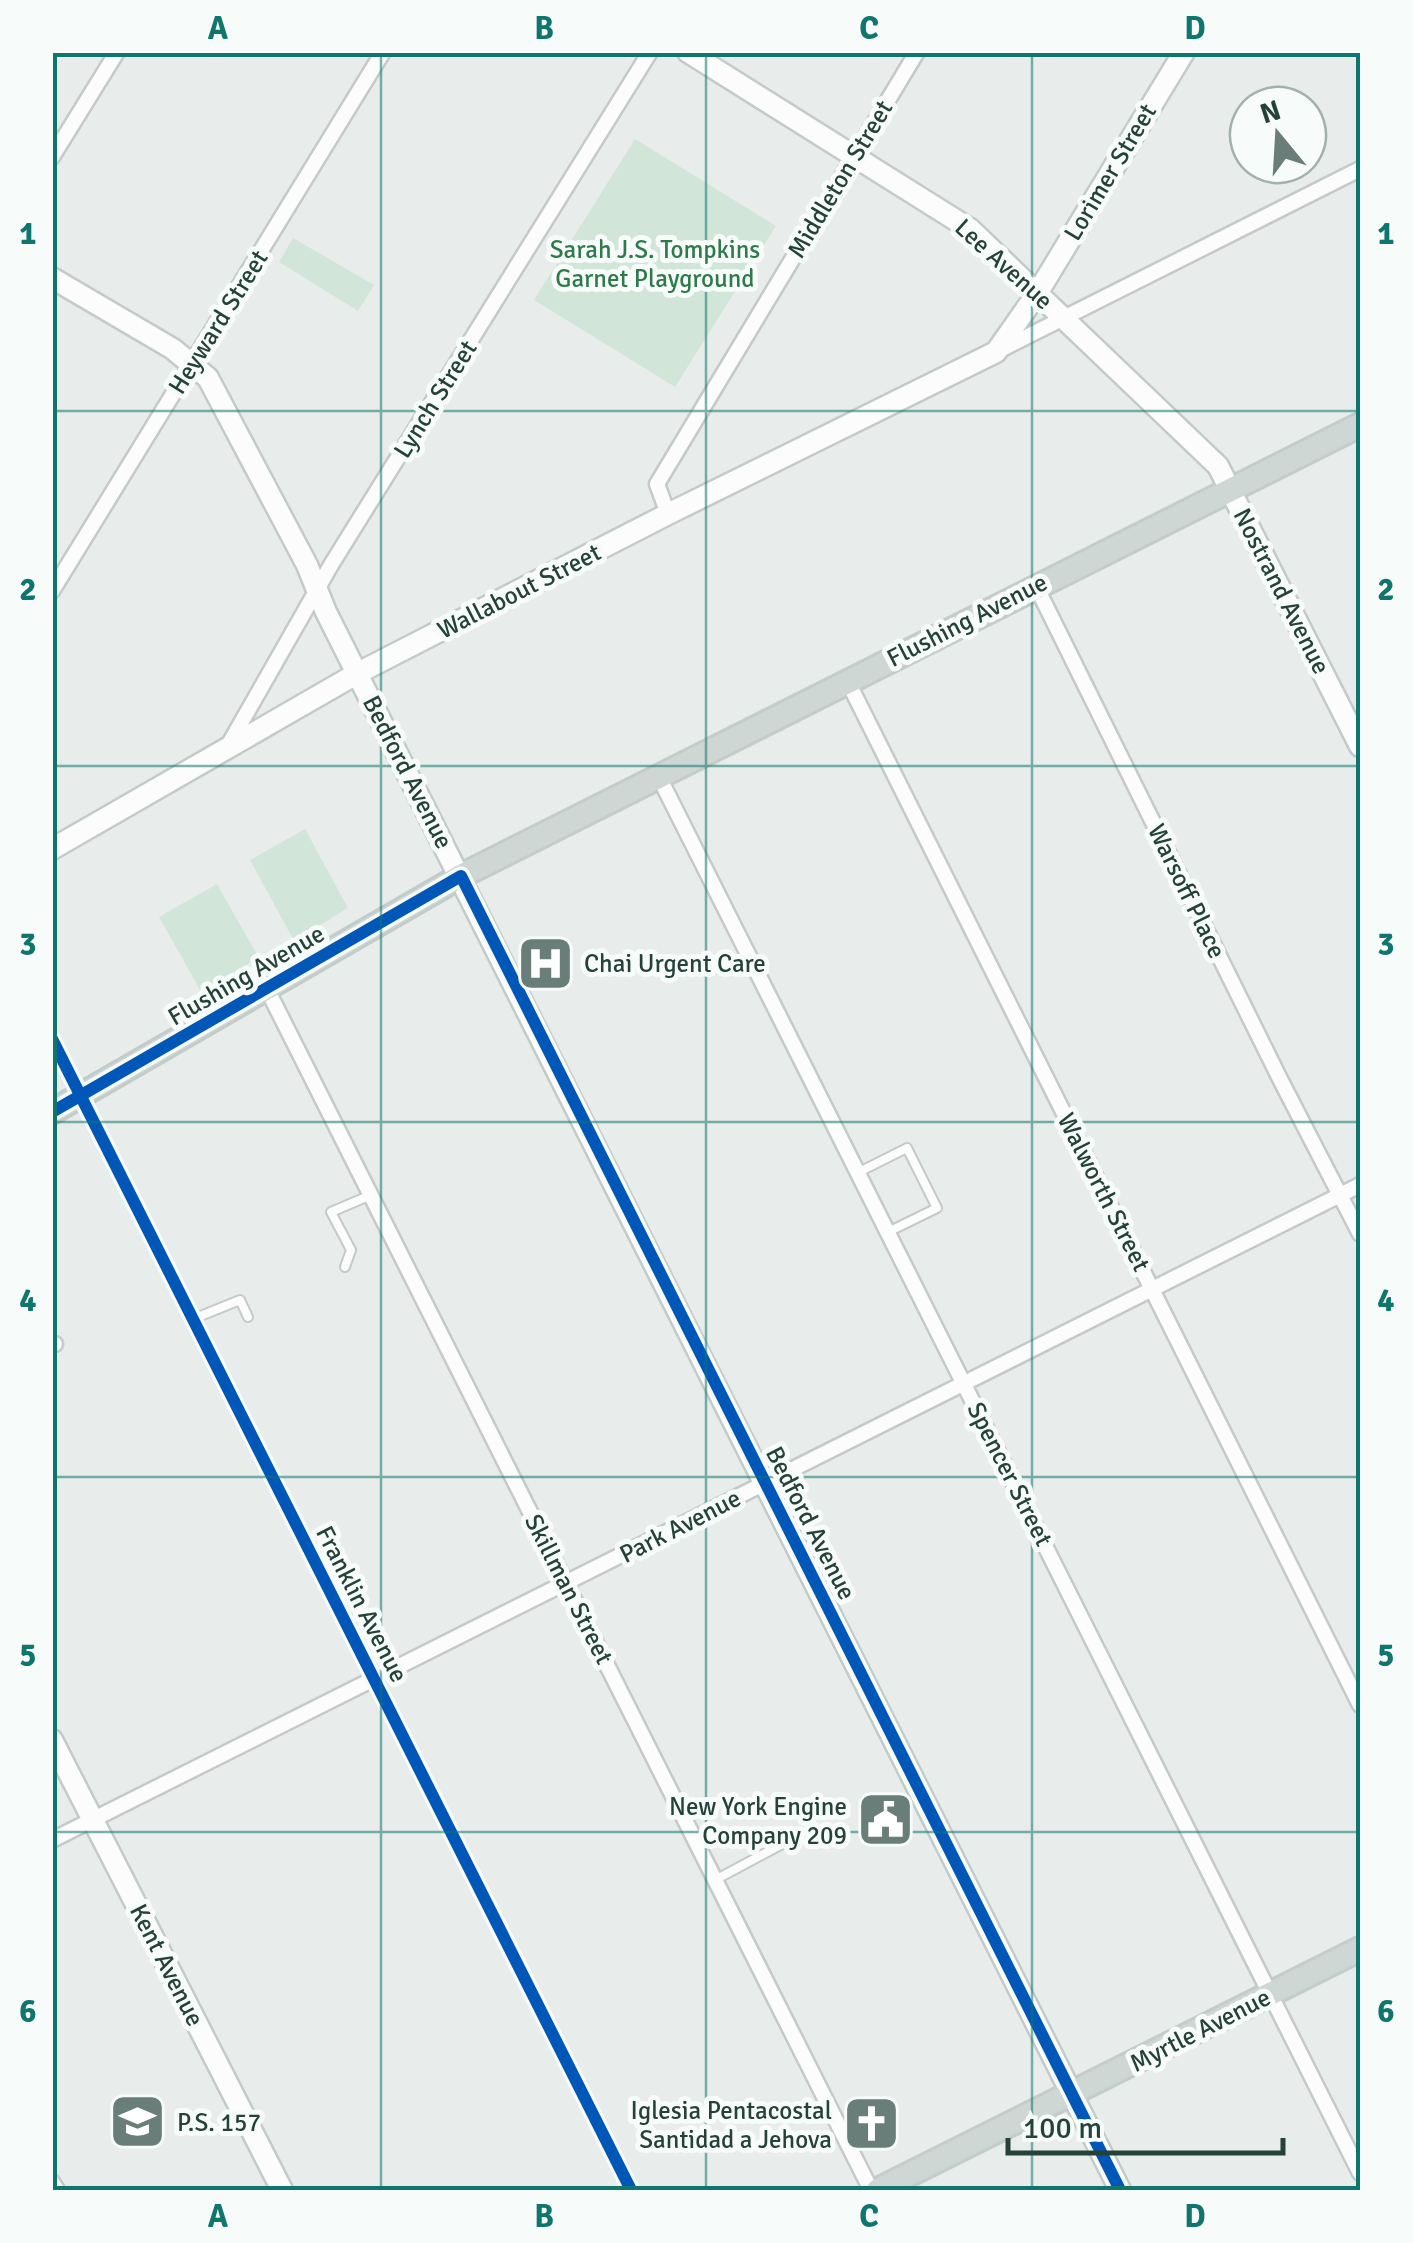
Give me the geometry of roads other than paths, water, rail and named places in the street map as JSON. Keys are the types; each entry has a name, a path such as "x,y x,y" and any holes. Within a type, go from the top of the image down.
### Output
{"main road":[{"name":"Lee Avenue","path":"688,52 970,229 1218,466 1230,489"},
{"name":"Lorimer Street","path":"1038,292 1184,52"},
{"name":"Bedford Avenue","path":"52,278 172,348 208,378 307,565 317,593 1120,2190"},
{"name":"Wallabout Street","path":"52,849 358,673 996,352 1038,292"},
{"name":"Flushing Avenue","path":"52,1112 460,876 1360,425"},
{"name":"Nostrand Avenue","path":"1230,489 1360,746"},
{"name":"Kent Avenue","path":"52,1740 282,2190"},
{"name":"Myrtle Avenue","path":"878,2190 1360,1949"}],"street":[{"path":"52,157 117,52"},
{"name":"Heyward Street","path":"52,591 384,52"},
{"name":"Lynch Street","path":"226,749 317,593 650,52"},
{"name":"Middleton Street","path":"668,514 657,484 917,52"},
{"name":"Wallabout Street","path":"996,352 1360,169"},
{"name":"Warsoff Place","path":"1036,586 1360,1234"},
{"name":"Walworth Street","path":"847,680 1360,1705"},
{"name":"Spencer Street","path":"658,775 1360,2173"},
{"name":"Skillman Street","path":"267,989 870,2190"},
{"name":"Franklin Avenue","path":"52,1039 630,2190"},
{"name":"Park Avenue","path":"52,1840 1360,1185"},
{"path":"52,2182 57,2190"}],"lane":[{"path":"859,1172 907,1148 937,1208 888,1232"},
{"path":"345,1267 351,1250 331,1212 370,1195"},
{"path":"194,1319 240,1300 248,1317"},
{"path":"714,1880 786,1842"}],"place":[{"name":"Chai Urgent Care","path":"545,963"},
{"name":"New York Engine Company 209","path":"886,1820"},
{"name":"P.S. 157","path":"138,2122"},
{"name":"Iglesia Pentacostal Santidad a Jehova","path":"871,2124"}],"park label":[{"name":"Sarah J.S. Tompkins Garnet Playground","path":"655,264"}]}
